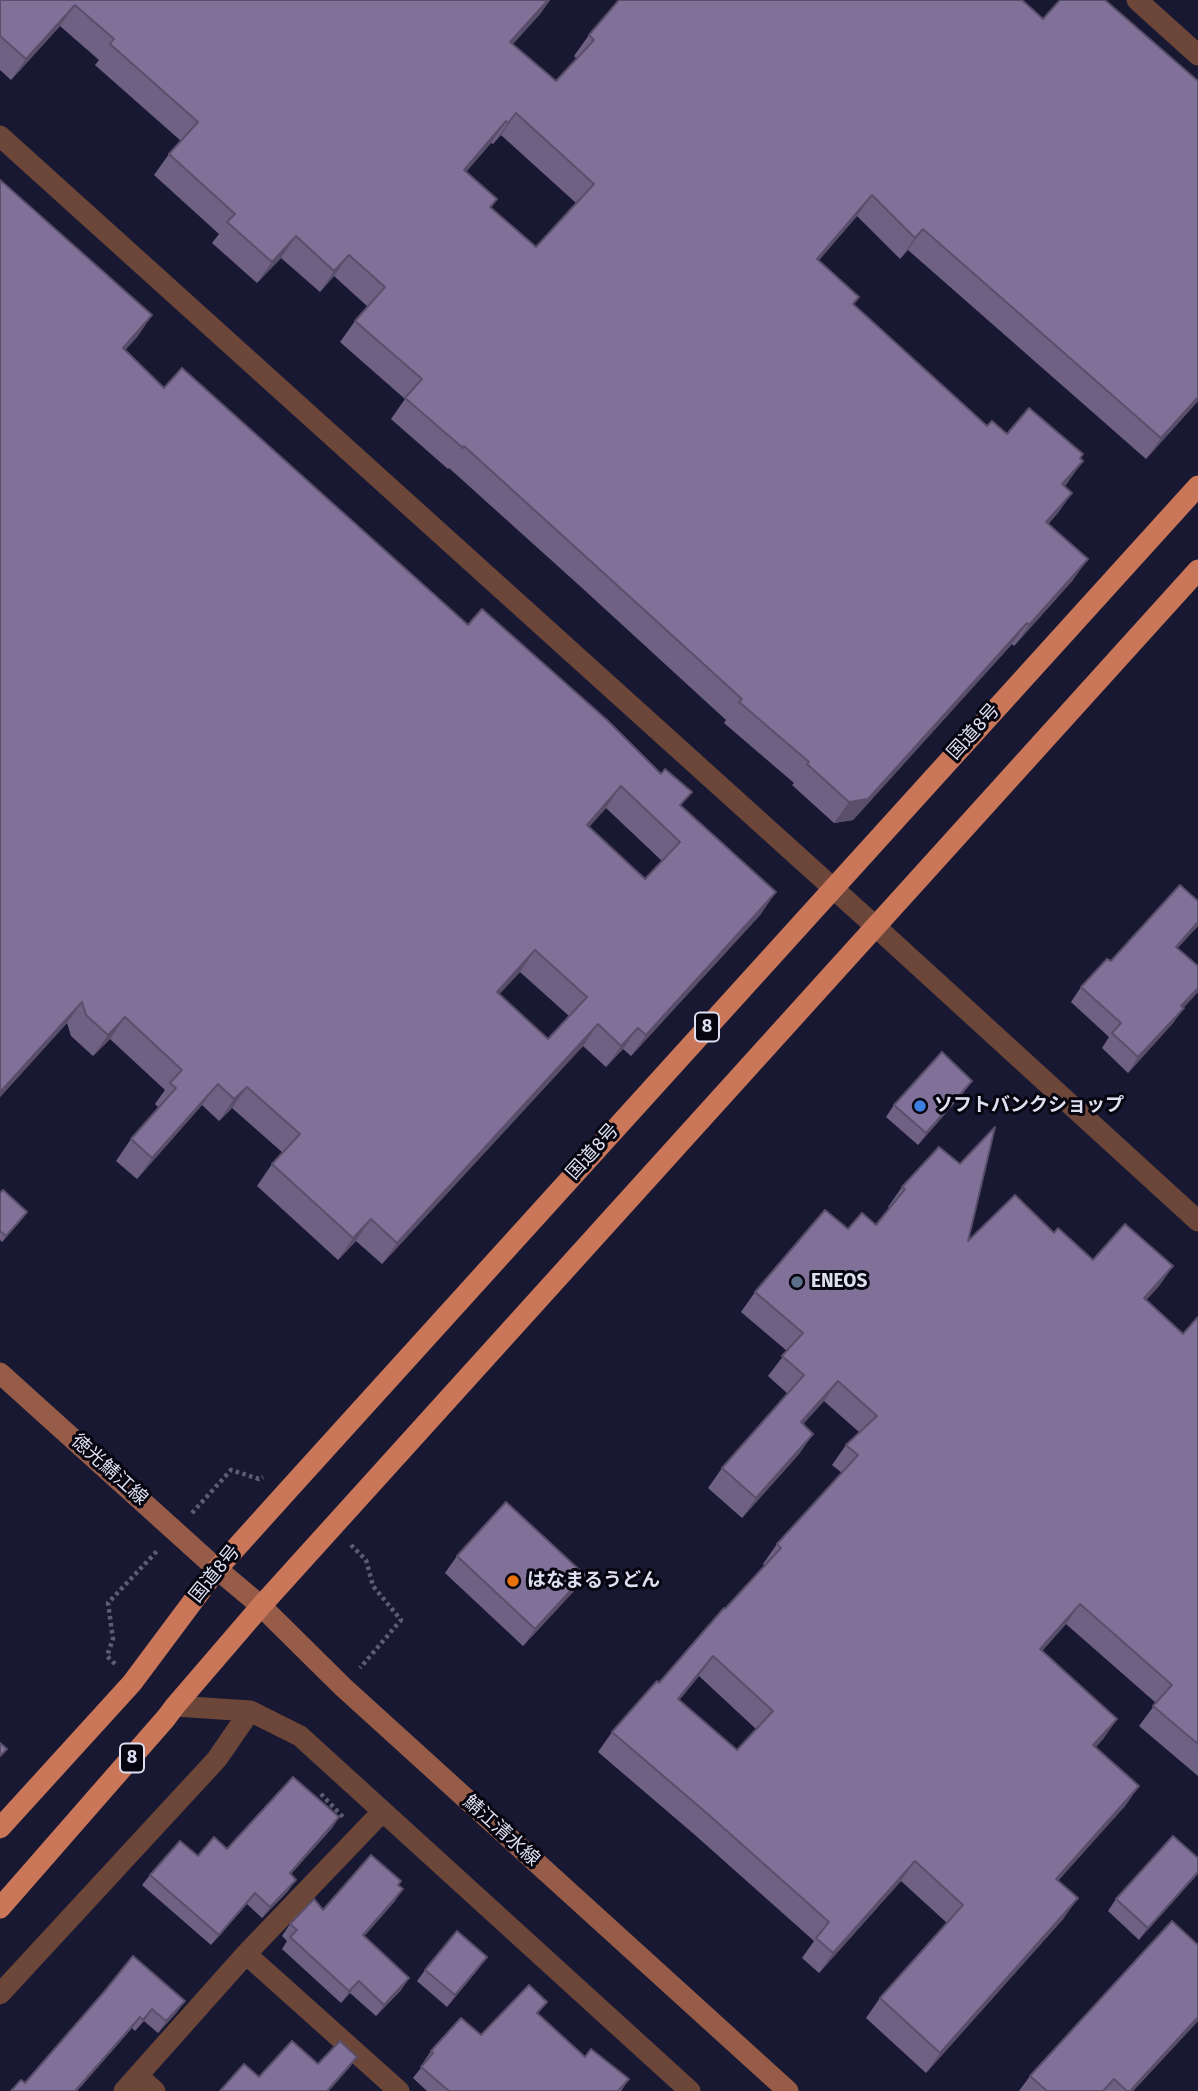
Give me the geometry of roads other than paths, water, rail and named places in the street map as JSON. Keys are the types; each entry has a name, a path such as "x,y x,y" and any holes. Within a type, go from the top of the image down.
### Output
{"highway":[{"name":"国道8号","path":"0,1828 132,1683 217,1569 1198,486"},
{"name":"8","path":"0,1908 261,1606 1198,570"}],"main road":[{"name":"徳光鯖江線","path":"0,1373 217,1569"},
{"name":"鯖江清水線","path":"217,1569 261,1606 342,1687 788,2091"}],"street":[{"path":"1137,0 1198,55"},
{"path":"0,136 1198,1221"},
{"path":"175,1706 250,1711 300,1736 690,2091"},
{"path":"0,1994 217,1759 250,1711"},
{"path":"155,2091 131,2083 246,1954 382,1812"},
{"path":"246,1954 399,2091"}],"place":[{"name":"ソフトバンクショップ","path":"920,1106"},
{"name":"ENEOS","path":"797,1282"},
{"name":"はなまるうどん","path":"513,1581"}]}
